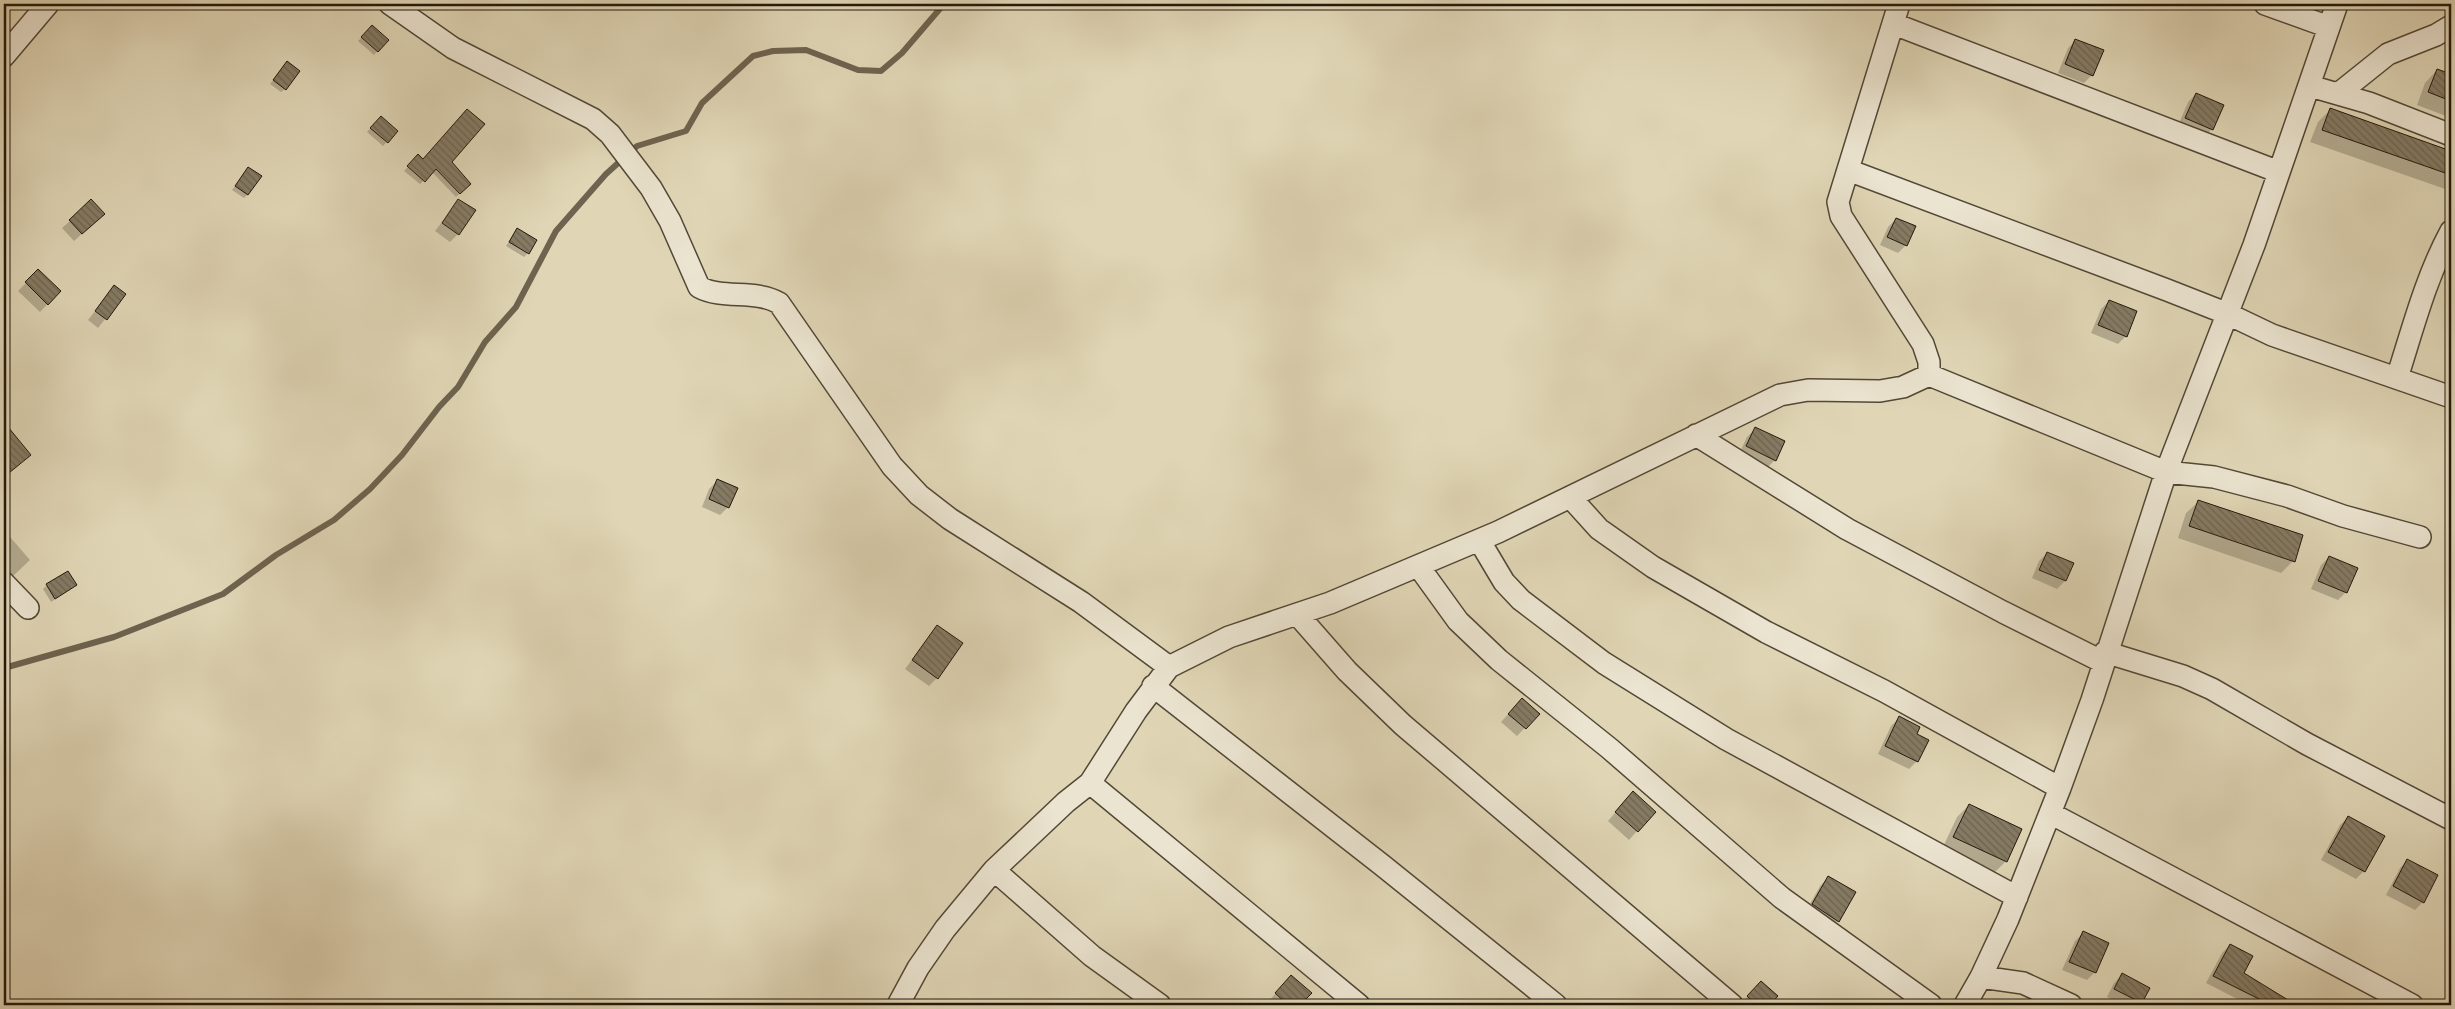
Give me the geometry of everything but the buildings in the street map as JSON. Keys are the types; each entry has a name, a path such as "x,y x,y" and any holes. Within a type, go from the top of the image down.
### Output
{"street":[{"path":"4,56 48,4"},
{"path":"390,4 453,48 571,106 593,119 610,134 651,188 670,221 699,287 721,293 768,298 779,303 892,466 919,495 950,519 1081,602 1169,667"},
{"path":"2265,4 2329,27"},
{"path":"1965,1005 1981,977 2017,897 2060,788 2166,472 2228,314 2310,86 2337,4"},
{"path":"1929,375 1929,362 1923,344 1840,216 1838,202 1897,14 2279,172"},
{"path":"2338,94 2388,54 2436,35 2451,26"},
{"path":"2310,86 2369,103 2451,135"},
{"path":"1848,170 2228,314 2272,334 2451,397"},
{"path":"2397,378 2424,293 2438,255 2451,231"},
{"path":"898,1005 918,968 945,929 994,870 1066,802 1090,783 1153,686 1169,667 1228,637 1330,603 1419,567 1571,498 1780,395 1808,390 1880,391 1903,387 1929,375 2166,472 2214,477 2278,493 2343,516 2420,537"},
{"path":"1696,436 1847,529 2011,616 2104,657 2183,676 2212,689 2307,744 2451,819"},
{"path":"1571,498 1598,529 1653,567 1766,632 1884,691 2060,788"},
{"path":"1479,540 1504,582 1521,600 1604,663 1726,740 2017,897"},
{"path":"1419,567 1458,621 1499,660 1609,748 1782,898 1931,1005"},
{"path":"4,583 28,608"},
{"path":"1297,614 1347,671 1403,725 1732,1005"},
{"path":"1153,686 1329,823 1556,1005"},
{"path":"1090,783 1359,1005"},
{"path":"2050,813 2412,1005"},
{"path":"994,870 1086,951 1160,1005"},
{"path":"1981,977 2023,983 2071,1005"},
{"path":"2023,983 2034,1005"}],"waterway":[{"path":"4,668 114,637 223,594 276,555 334,520 370,489 402,455 439,407 458,387 485,342 516,307 556,231 606,174 637,146 686,131 702,103 753,56 773,51 806,50 858,70 881,71 902,53 944,4"}]}
